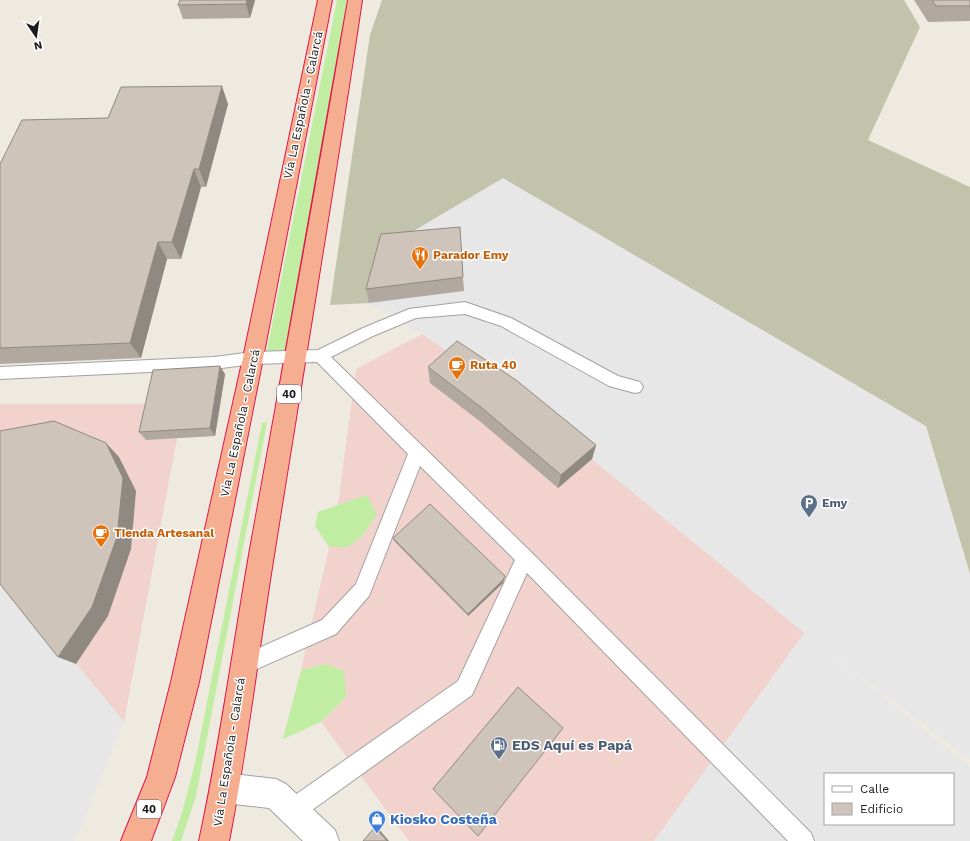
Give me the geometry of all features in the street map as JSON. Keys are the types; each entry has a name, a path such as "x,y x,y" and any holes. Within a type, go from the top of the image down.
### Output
{"highway":[{"name":"Vía La Española - Calarcá","path":"136,841 162,777 186,682 325,0"},
{"name":"Vía La Española - Calarcá","path":"214,841 225,788 243,665 328,171 355,0"}],"street":[{"path":"225,788 276,794 324,841"}],"lane":[{"path":"0,373 214,363 253,358 320,356 368,332 414,313 465,308 506,322 614,381 635,387"},
{"path":"320,356 525,558 803,841"},
{"path":"243,665 329,627 363,590 418,452"},
{"path":"293,810 464,688 525,558"}],"shaded area":[{"path":"382,0 904,0 920,27 868,140 970,187 970,574 926,426 383,249 369,303 330,305 370,35"},
{"name":"Emy","path":"503,178 926,426 970,577 970,760 823,647 970,767 970,841 654,841 804,633 515,396 422,334 369,303 383,249"},
{"path":"422,334 515,396 805,633 654,841 409,841 321,722 346,697 326,664 301,670 329,547 348,547 362,536 369,526 367,495 338,505 356,369"},
{"path":"0,404 153,404 177,438 124,722 0,571"},
{"path":"0,571 124,722 75,841 0,841"}],"green space":[{"path":"337,0 349,0 286,354 266,355"},
{"path":"267,422 196,796 181,841 172,841 182,813 195,763 262,423"},
{"path":"367,495 377,515 362,536 348,547 329,547 315,526 318,512"},
{"path":"326,664 344,671 346,697 321,722 283,739 301,670"}],"building":[{"path":"180,0 247,0 246,4 178,5"},
{"path":"932,0 970,0 970,6 936,6"},
{"path":"222,86 199,169 194,169 172,242 158,242 130,343 0,348 0,164 22,120 108,118 121,87"},
{"name":"Parador Emy","path":"460,227 463,277 366,289 381,234"},
{"path":"457,341 516,380 596,445 561,475 482,408 428,367"},
{"path":"220,366 210,428 139,432 153,370"},
{"path":"54,421 106,443 123,478 117,537 92,607 58,657 0,584 0,431"},
{"path":"430,504 505,576 503,580 468,614 393,538"},
{"name":"EDS Aquí es Papá","path":"518,687 563,728 478,836 433,789"},
{"name":"Kiosko Costeña","path":"375,827 387,841 363,841"}],"place":[{"name":"Parador Emy","path":"420,270"},
{"name":"Ruta 40","path":"457,380"},
{"name":"Emy","path":"809,518"},
{"name":"Tienda Artesanal","path":"101,548"},
{"name":"EDS Aquí es Papá","path":"499,760"},
{"name":"Kiosko Costeña","path":"377,834"}]}
